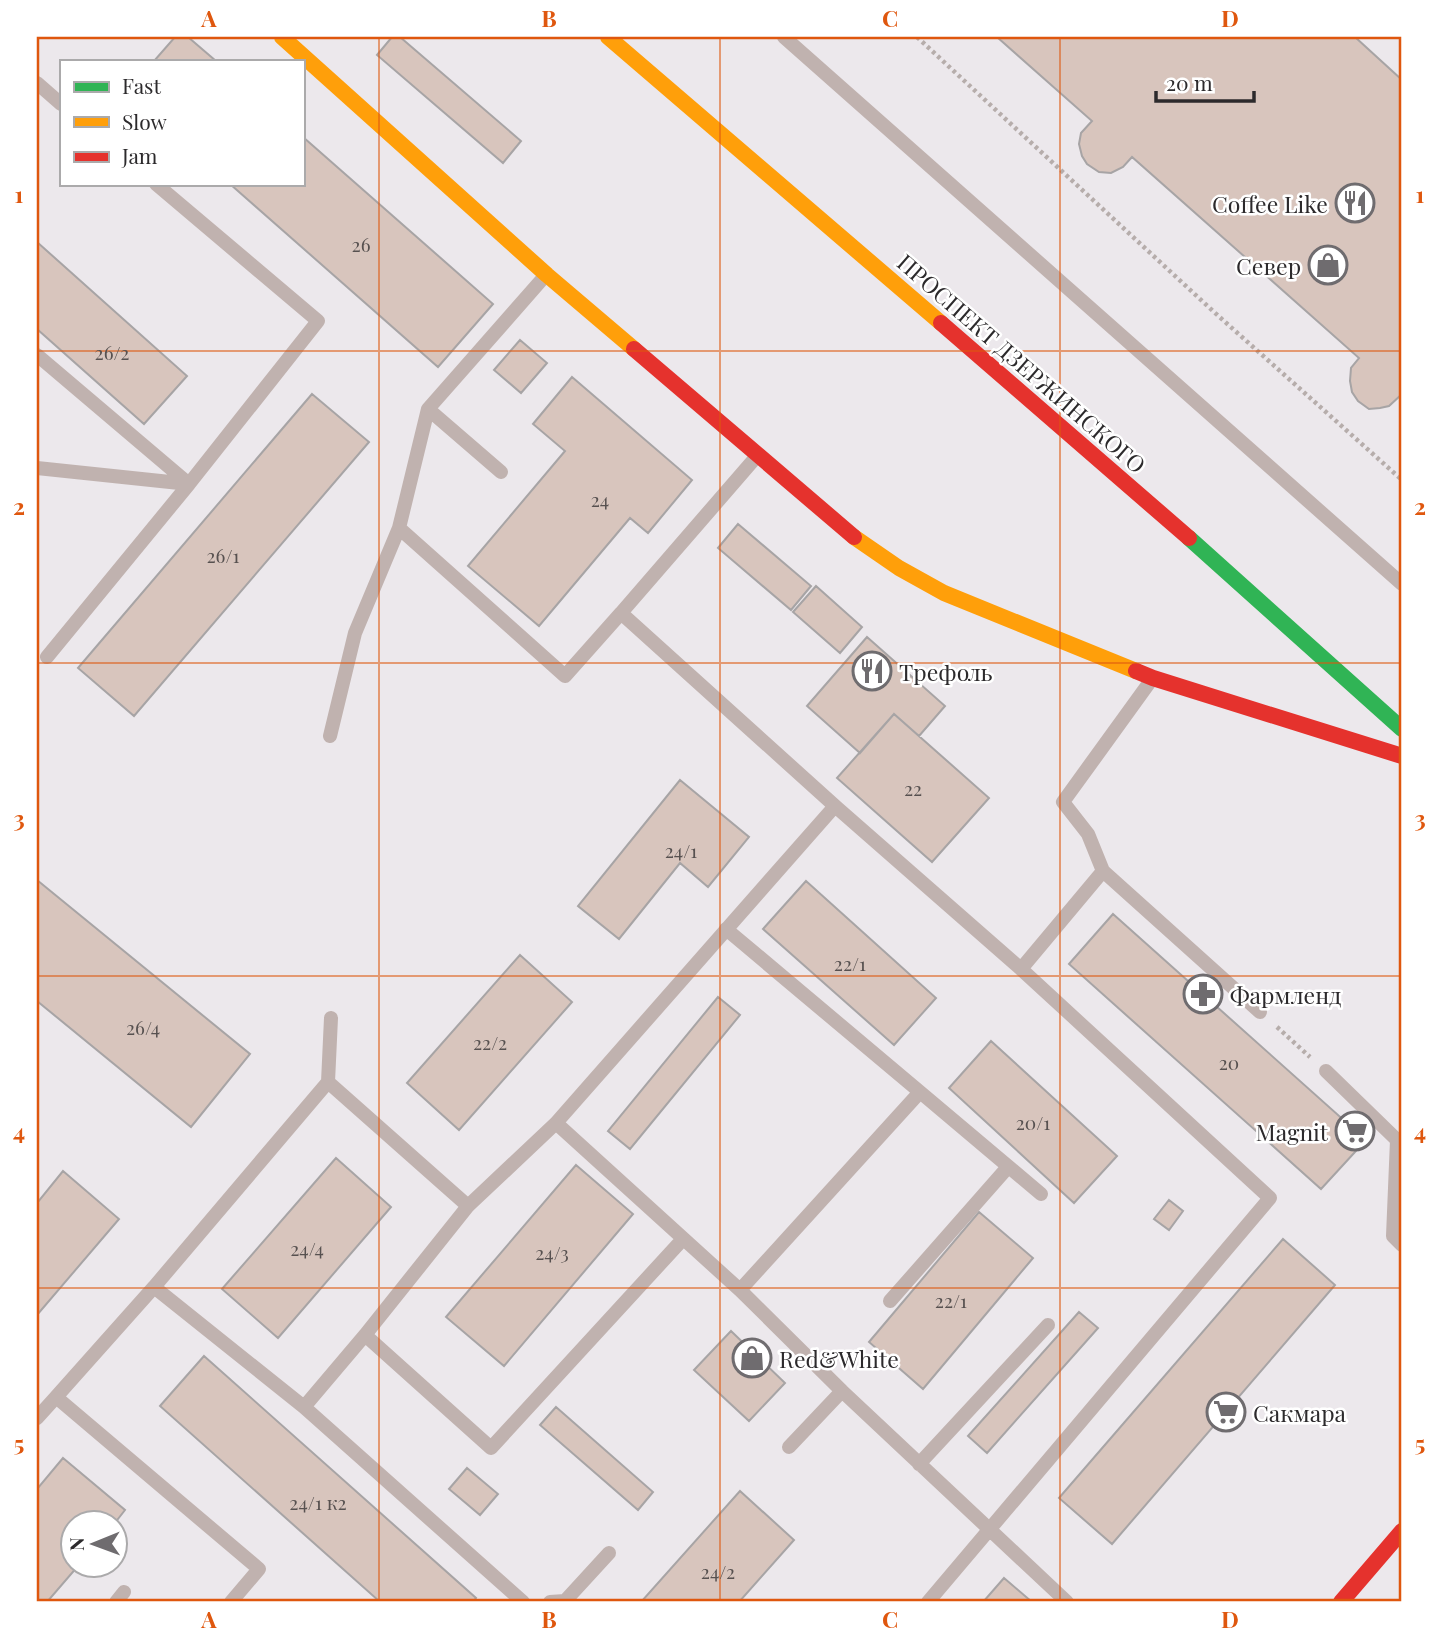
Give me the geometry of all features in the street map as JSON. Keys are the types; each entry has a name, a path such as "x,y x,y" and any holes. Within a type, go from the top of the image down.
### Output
{"street":[{"path":"282,37 547,275 757,456 848,533 899,568 944,593 1153,678 1402,756"},
{"name":"ПРОСПЕКТ ДЗЕРЖИНСКОГО","path":"608,37 1133,488 1402,729"},
{"path":"1341,1602 1402,1531"}],"lane":[{"path":"784,37 1402,584"},
{"path":"37,83 60,103"},
{"path":"47,657 318,321 158,186"},
{"path":"330,736 355,632 399,528 428,409 547,275"},
{"path":"37,355 189,484"},
{"path":"428,409 500,472"},
{"path":"399,528 565,676 757,456"},
{"path":"37,468 189,484"},
{"path":"621,613 1021,969 1270,1198 928,1602"},
{"path":"1153,678 1063,802 1088,834 1104,871 1260,1012"},
{"path":"304,1407 468,1206 555,1123 835,806"},
{"path":"1021,969 1104,871"},
{"path":"726,929 1041,1194"},
{"path":"37,1418 154,1287 328,1083 331,1018"},
{"path":"1326,1071 1397,1140 1393,1236 1402,1245"},
{"path":"328,1083 468,1206"},
{"path":"740,1290 920,1092"},
{"path":"555,1123 740,1290 842,1391 1067,1602"},
{"path":"890,1301 1008,1167"},
{"path":"365,1335 491,1448 683,1239"},
{"path":"154,1287 304,1407 523,1602"},
{"path":"919,1464 1048,1325"},
{"path":"789,1447 842,1391"},
{"path":"56,1397 259,1569 230,1602"},
{"path":"550,1602 565,1601 609,1553"}],"path":[{"path":"918,37 1214,312 1402,480"},
{"path":"1260,1012 1326,1071"}],"building":[{"path":"175,37 188,37 215,60 155,60"},
{"path":"392,37 400,37 521,141 503,163 377,55"},
{"name":"Север","path":"997,37 1355,37 1402,80 1402,396 1389,406 1380,408 1369,409 1358,401 1352,392 1350,381 1351,368 1359,358 1132,157 1123,167 1111,173 1099,172 1087,164 1079,144 1081,133 1092,121"},
{"path":"304,138 493,304 438,367 232,186 304,186"},
{"path":"37,242 187,376 144,424 37,329"},
{"path":"520,340 547,363 521,393 494,370"},
{"path":"572,377 692,480 648,533 630,518 539,626 468,566 565,451 533,424"},
{"path":"312,394 369,442 134,716 78,668"},
{"path":"738,524 811,586 791,610 718,548"},
{"path":"816,586 862,627 840,653 793,612"},
{"name":"Трефоль","path":"867,637 945,706 919,736 894,714 860,753 807,706"},
{"path":"894,714 989,798 932,862 837,778"},
{"path":"680,780 749,837 708,887 680,863 619,939 578,906"},
{"path":"37,880 250,1054 191,1127 37,1001"},
{"path":"806,881 936,998 894,1045 763,929"},
{"path":"1113,914 1366,1140 1321,1189 1069,964"},
{"path":"520,955 572,1002 459,1130 407,1083"},
{"path":"718,997 740,1015 630,1149 608,1131"},
{"path":"991,1041 1117,1156 1074,1203 949,1088"},
{"path":"336,1158 391,1207 278,1338 222,1289"},
{"path":"576,1165 633,1214 504,1366 446,1317"},
{"path":"63,1171 119,1219 37,1315 37,1203"},
{"path":"1169,1200 1183,1211 1169,1230 1154,1219"},
{"path":"979,1212 1033,1258 923,1389 869,1342"},
{"path":"1283,1239 1335,1285 1112,1544 1059,1498"},
{"path":"1079,1312 1098,1328 987,1453 968,1436"},
{"path":"731,1331 785,1383 749,1421 694,1370"},
{"path":"204,1356 476,1598 473,1602 378,1602 160,1406"},
{"path":"556,1407 653,1492 638,1510 540,1425"},
{"path":"63,1458 125,1510 60,1510 60,1580 66,1580 47,1602 37,1602 37,1489"},
{"path":"467,1468 498,1494 480,1515 449,1489"},
{"path":"740,1491 794,1540 739,1602 641,1602"},
{"path":"1004,1578 1032,1602 983,1602"}],"traffic: fast":[{"path":"1189,538 1402,729"}],"traffic: slow":[{"path":"282,37 547,275 634,349"},
{"path":"608,37 941,323"},
{"path":"854,537 899,568 944,593 1136,671"}],"traffic: jam":[{"path":"941,323 1189,538"},
{"path":"634,349 854,537"},
{"path":"1136,671 1402,756"},
{"path":"1341,1602 1402,1531"}],"place":[{"name":"Coffee Like","path":"1355,203"},
{"name":"Север","path":"1328,265"},
{"name":"Трефоль","path":"872,671"},
{"name":"Фармленд","path":"1203,994"},
{"name":"Magnit","path":"1355,1131"},
{"name":"Red&White","path":"752,1358"},
{"name":"Сакмара","path":"1226,1412"}]}
